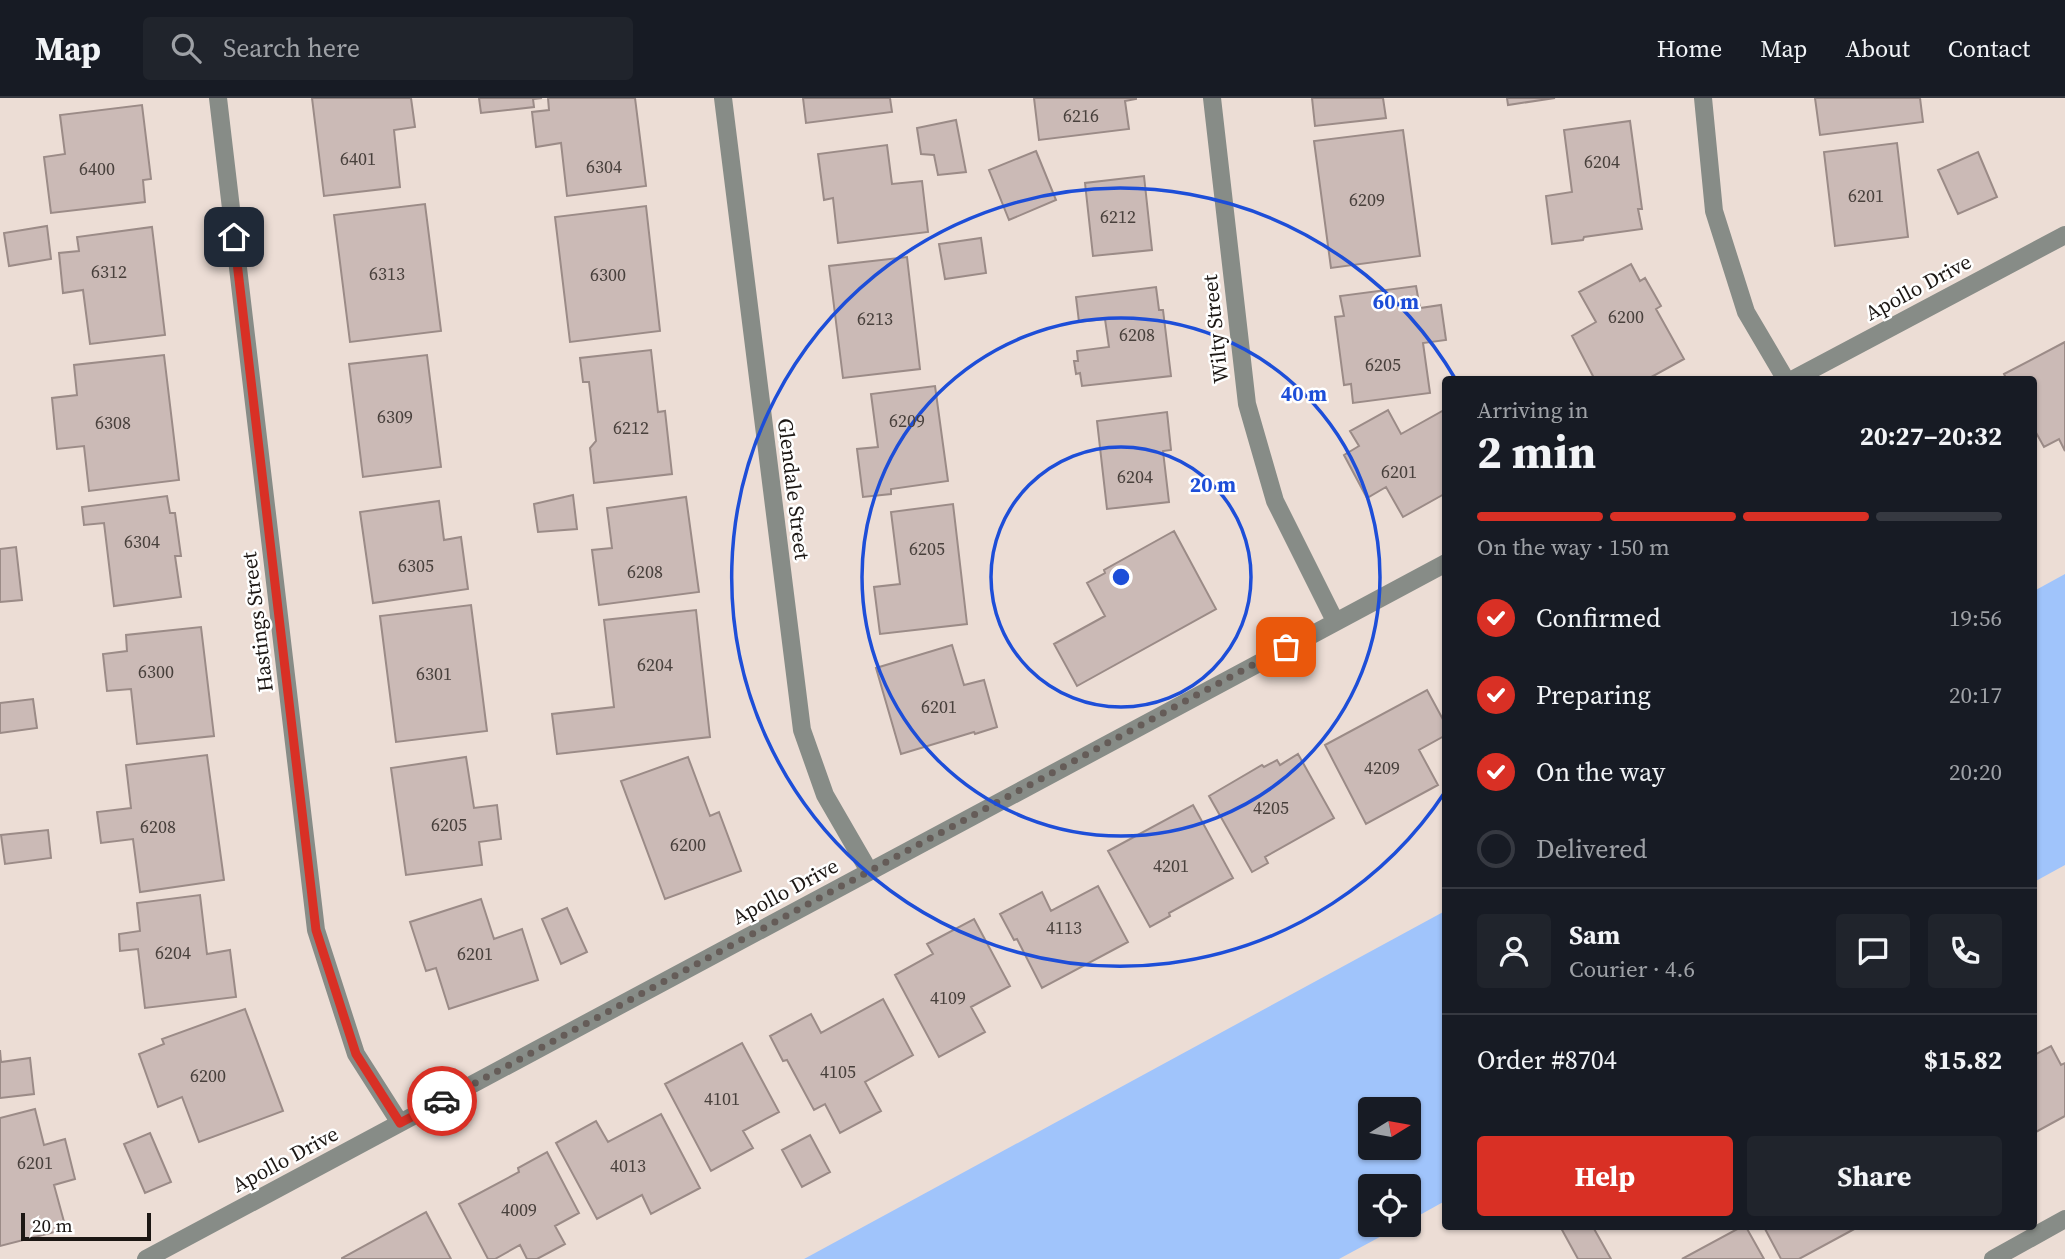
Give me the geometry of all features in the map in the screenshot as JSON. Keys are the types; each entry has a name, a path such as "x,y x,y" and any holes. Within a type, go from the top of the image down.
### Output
{"street":[{"name":"Hastings Street","path":"218,98 316,930 356,1054 400,1123"},
{"name":"Glendale Street","path":"723,98 802,730 825,794 869,871"},
{"name":"Wilty Street","path":"1212,98 1247,404 1275,501 1335,621"},
{"path":"1703,98 1714,211 1746,312 1784,376"},
{"name":"Apollo Drive","path":"1800,376 2065,235"},
{"name":"Apollo Drive","path":"146,1259 1442,564"},
{"path":"1993,1259 2065,1219"}],"water":[{"path":"2065,574 2065,865 2037,880 2037,589"},
{"path":"1442,913 1442,1203 1421,1214 1421,1174 1358,1174 1358,1237 1380,1237 1339,1259 804,1259"}],"building":[{"path":"312,98 411,98 415,127 394,130 400,187 324,196"},
{"path":"479,98 542,98 533,99 534,107 481,113"},
{"path":"548,98 635,98 646,186 567,196 561,143 536,147 532,112 549,110"},
{"path":"803,98 890,98 892,112 806,123"},
{"path":"1034,98 1136,99 1125,101 1129,129 1039,140"},
{"path":"1312,98 1383,98 1386,118 1315,126"},
{"path":"1507,98 1555,98 1508,105"},
{"path":"1815,98 1920,98 1923,122 1820,135"},
{"path":"142,105 151,179 143,180 145,202 51,213 44,157 65,154 60,115"},
{"path":"956,120 966,172 938,175 934,155 921,154 917,128"},
{"path":"1630,121 1642,209 1638,209 1642,229 1552,244 1546,196 1572,192 1564,130"},
{"path":"1403,130 1420,256 1331,268 1314,141"},
{"path":"1897,143 1908,237 1835,246 1824,152"},
{"path":"887,145 892,184 922,181 928,232 838,243 833,198 824,200 818,154"},
{"path":"1036,151 1056,200 1009,220 989,170"},
{"path":"1978,152 1997,197 1958,214 1938,170"},
{"path":"1144,176 1152,250 1093,256 1085,183"},
{"path":"425,204 441,331 350,342 334,215"},
{"path":"646,206 660,331 570,342 555,217"},
{"path":"47,226 51,259 9,266 4,233"},
{"path":"152,227 165,335 90,344 83,290 63,293 59,253 79,251 77,237"},
{"path":"981,238 986,273 945,279 939,244"},
{"path":"907,257 920,369 843,378 829,266"},
{"path":"1631,264 1640,281 1645,278 1661,306 1656,309 1684,359 1653,376 1593,376 1572,336 1596,322 1579,292"},
{"path":"1416,286 1420,308 1441,305 1446,340 1423,343 1430,393 1353,403 1351,384 1344,385 1335,317 1344,316 1340,296"},
{"path":"1156,287 1159,310 1163,310 1171,376 1082,386 1074,361 1078,361 1077,351 1109,347 1105,319 1079,322 1076,297"},
{"path":"2065,342 2065,451 2059,439 2044,447 2037,434 2037,376 2004,374"},
{"path":"651,350 658,412 665,411 672,474 594,483 590,448 596,441 589,382 583,382 580,358"},
{"path":"164,355 179,480 89,491 84,446 57,449 52,398 77,395 74,365"},
{"path":"427,355 441,467 363,477 349,364"},
{"path":"935,386 948,481 891,489 891,494 863,497 857,449 878,447 871,394"},
{"path":"1388,410 1401,434 1442,411 1442,495 1403,517 1386,487 1367,498 1344,455 1359,446 1350,431"},
{"path":"1167,412 1171,450 1163,451 1169,502 1107,509 1097,421"},
{"path":"573,495 577,529 538,532 534,504"},
{"path":"167,496 170,513 175,513 181,556 175,556 181,597 114,606 104,523 84,525 82,507"},
{"path":"686,497 699,592 599,605 592,550 612,548 607,508"},
{"path":"439,501 444,540 461,537 468,589 373,603 360,512"},
{"path":"953,504 967,624 880,634 874,587 900,584 891,512"},
{"path":"1174,531 1216,609 1077,686 1054,644 1105,616 1087,583 1105,573 1104,570"},
{"path":"16,547 22,600 0,602 0,549"},
{"path":"471,605 487,731 396,742 380,616"},
{"path":"696,610 710,737 557,754 552,714 614,707 604,620"},
{"path":"201,627 214,736 137,744 131,689 107,691 103,654 127,651 126,635"},
{"path":"952,645 964,685 984,680 997,727 901,754 876,668"},
{"path":"1427,690 1442,718 1442,737 1419,750 1438,785 1366,824 1325,745"},
{"path":"33,699 37,728 0,733 0,703"},
{"path":"1298,754 1334,818 1265,857 1268,863 1252,872 1209,796 1262,765 1264,767 1277,760 1280,765"},
{"path":"207,755 224,880 140,892 133,839 101,843 97,812 131,808 126,765"},
{"path":"466,757 474,808 497,805 501,839 479,842 482,865 406,875 391,768"},
{"path":"688,757 710,816 719,812 741,871 665,899 621,781"},
{"path":"1193,805 1233,878 1169,913 1170,916 1150,927 1108,851"},
{"path":"48,830 51,858 5,864 1,835"},
{"path":"1098,886 1128,942 1042,988 1017,939 1014,940 1000,914 1042,892 1051,911"},
{"path":"200,895 207,954 230,950 236,997 145,1008 138,949 120,951 119,934 140,931 137,903"},
{"path":"481,899 494,939 522,929 538,980 449,1009 436,968 426,971 410,922"},
{"path":"567,908 587,952 561,964 542,919"},
{"path":"974,919 1010,986 971,1007 985,1032 939,1057 895,975 933,954 927,944"},
{"path":"883,999 913,1055 865,1082 881,1111 840,1133 825,1104 814,1110 787,1060 783,1061 770,1036 811,1014 821,1033"},
{"path":"245,1009 283,1111 199,1142 182,1097 158,1107 139,1054 164,1044 162,1039"},
{"path":"742,1043 779,1112 743,1131 753,1148 711,1171 665,1084"},
{"path":"2051,1046 2061,1065 2065,1063 2065,1116 2037,1131 2037,1053"},
{"path":"0,1050 1,1062 30,1058 34,1094 0,1098"},
{"path":"35,1109 44,1145 65,1139 75,1179 54,1185 66,1229 0,1246 0,1118"},
{"path":"661,1114 700,1188 651,1214 642,1195 597,1219 556,1143 596,1121 608,1142"},
{"path":"150,1133 171,1182 145,1193 124,1144"},
{"path":"810,1135 830,1172 802,1187 782,1150"},
{"path":"547,1152 579,1213 555,1226 565,1244 537,1259 527,1259 520,1245 495,1259 488,1259 459,1204 519,1172 518,1168"},
{"path":"426,1212 451,1259 342,1259 342,1258"},
{"path":"1562,1230 1595,1230 1611,1259 1578,1259"},
{"path":"1735,1230 1748,1230 1764,1259 1682,1259"},
{"path":"1766,1230 1852,1230 1799,1259 1781,1259"}],"way so far":[{"path":"442,1101 1286,647"}],"route":[{"path":"234,237 316,930 356,1054 400,1123 442,1101"}]}
